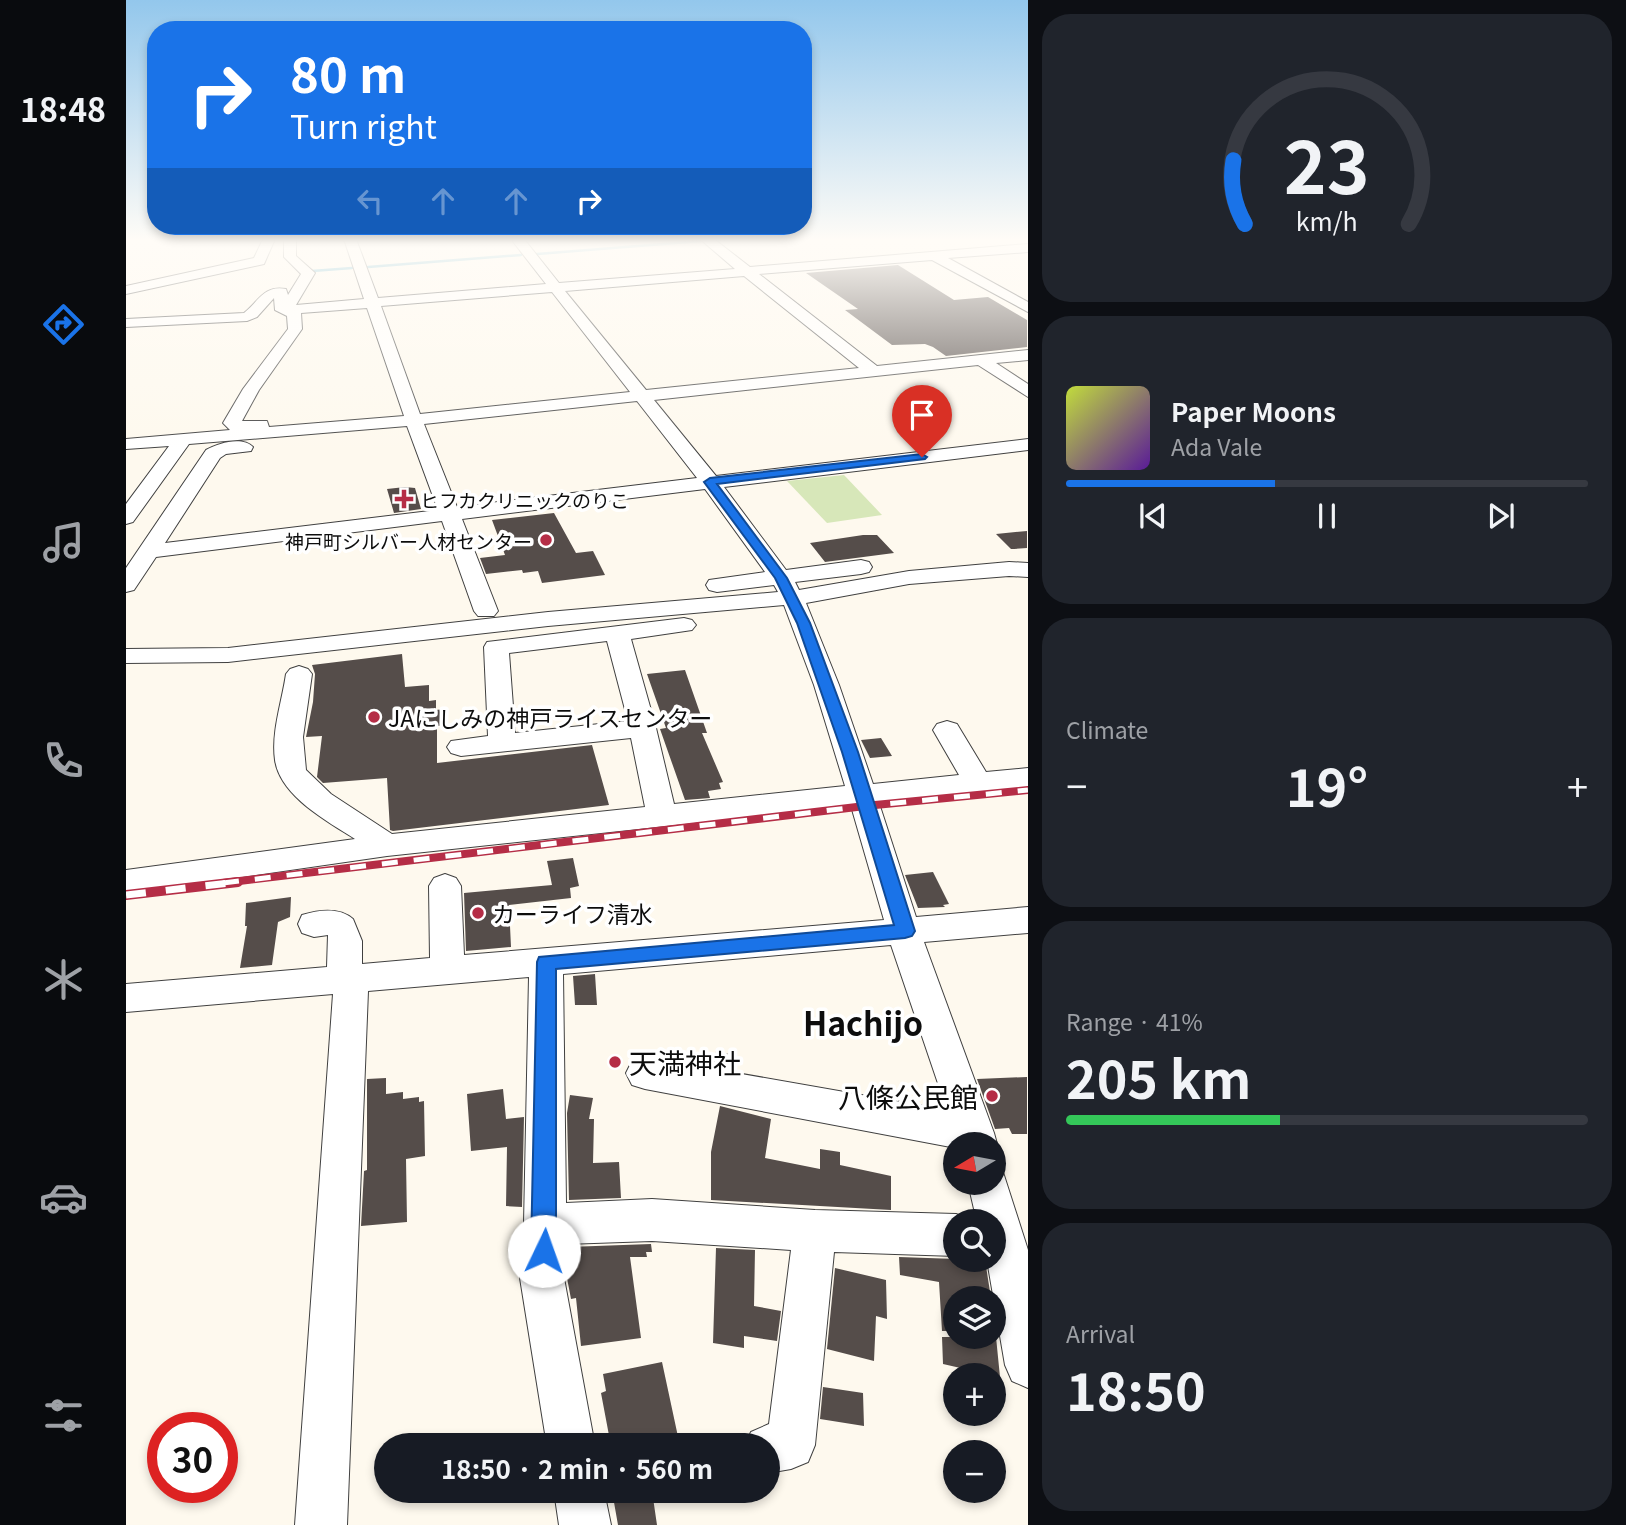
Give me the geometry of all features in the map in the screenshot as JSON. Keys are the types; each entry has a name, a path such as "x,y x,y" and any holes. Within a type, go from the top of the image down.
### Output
{"street":[{"path":"126,323 247,317 256,310"},
{"path":"287,310 294,314 295,329 251,389 232,423 239,427 415,420"},
{"path":"375,310 486,611"},
{"path":"573,310 710,482 790,595 850,752 910,953 974,1132"},
{"path":"796,310 873,371"},
{"path":"126,444 415,420 1027,355"},
{"path":"981,360 1027,392"},
{"path":"126,585 213,454 222,449 415,420"},
{"path":"126,517 134,497 182,441"},
{"path":"149,551 1027,444"},
{"path":"126,550 202,448"},
{"path":"502,743 496,647 617,633 790,595 901,561 1027,551"},
{"path":"126,656 228,655 790,595 892,579 1009,569 1025,583"},
{"path":"126,639 223,643 486,611 790,595"},
{"path":"617,633 643,728 661,814"},
{"path":"299,674 289,748 292,772 316,797 387,845"},
{"path":"461,747 643,728"},
{"path":"947,730 978,782"},
{"path":"126,882 387,845 1027,777"},
{"path":"445,886 447,971"},
{"path":"126,998 1027,920"},
{"path":"314,924 333,923 339,925 344,932 347,979 321,1525"},
{"path":"546,962 545,1224 542,1278 569,1433"},
{"path":"645,1073 943,1132"},
{"path":"992,1195 1009,1254 1027,1365"},
{"path":"545,1224 652,1220 815,1231 943,1235"},
{"path":"780,1448 792,1446 815,1231"},
{"path":"581,1503 586,1525"}],"green space":[{"path":"844,475 882,515 827,523 787,481"}],"building":[{"path":"845,310 1010,310 1027,320 1027,347 946,356 925,344 892,345"},
{"name":"ヒフカクリニックのりこ","path":"415,488 421,509 394,513 387,489"},
{"name":"神戸町シルバー人材センター","path":"554,513 576,553 593,551 605,575 542,583 538,571 486,574 480,558 505,555 492,520"},
{"path":"1027,531 1027,548 1011,549 996,534"},
{"path":"877,535 894,553 825,562 810,543"},
{"path":"402,654 405,687 429,685 429,701 436,700 436,710 444,709 444,725 437,726 437,763 592,745 609,805 393,831 390,830 387,778 323,783 317,777 322,736 306,737 313,702 315,674 312,665"},
{"path":"685,670 707,733 702,733 723,782 719,783 721,789 708,791 710,798 685,800 660,729 666,728 647,674"},
{"path":"881,738 892,756 870,758 861,740"},
{"path":"573,858 579,886 570,888 571,898 509,905 511,947 466,951 464,893 552,885 547,861"},
{"path":"933,872 949,904 943,905 945,907 918,908 905,875"},
{"path":"291,897 290,917 278,922 272,965 240,968 247,926 246,903"},
{"path":"595,974 597,1005 575,1005 573,976"},
{"path":"716,1051 737,1056 735,1070 713,1066"},
{"name":"八條公民館","path":"1027,1077 1027,1134 1012,1134 1009,1128 995,1129 977,1079"},
{"path":"386,1078 386,1094 403,1092 403,1099 419,1097 419,1102 424,1101 425,1156 406,1159 407,1222 361,1226 364,1171 367,1170 367,1079"},
{"path":"503,1089 506,1119 524,1117 522,1207 506,1206 507,1147 471,1151 467,1094"},
{"path":"570,1095 593,1098 589,1119 594,1119 593,1163 619,1162 621,1198 569,1200 567,1113"},
{"path":"720,1106 771,1119 765,1158 820,1169 820,1149 840,1152 840,1165 891,1176 891,1210 711,1200 711,1152"},
{"path":"651,1244 652,1252 646,1252 647,1257 630,1257 641,1338 581,1346 576,1298 571,1299 567,1278 568,1247"},
{"path":"716,1248 755,1250 754,1306 781,1311 777,1341 744,1336 744,1348 713,1343"},
{"path":"899,1257 943,1259 943,1272 987,1272 989,1286 943,1286 942,1331 939,1282 900,1275"},
{"path":"835,1268 886,1280 887,1319 876,1316 874,1361 827,1349"},
{"path":"942,1337 943,1349 997,1349 999,1363 943,1364"},
{"path":"662,1362 677,1433 609,1433 601,1393 606,1391 603,1374"},
{"path":"823,1387 863,1393 864,1426 820,1419"},
{"path":"614,1503 654,1503 657,1525 618,1525"}],"railway":[{"path":"223,883 865,806 1028,790"},
{"path":"126,895 238,882"}],"place":[{"name":"ヒフカクリニックのりこ","path":"404,499"},
{"name":"神戸町シルバー人材センター","path":"546,540"},
{"name":"JAにしみの神戸ライスセンター","path":"374,717"},
{"name":"カーライフ清水","path":"478,913"},
{"name":"天満神社","path":"615,1062"},
{"name":"八條公民館","path":"992,1096"}],"district":[{"name":"Hachijo","path":"863,1022"}],"route":[{"path":"544,1251 546,962 905,931 850,752 804,623 781,578 710,482 922,457"}]}
